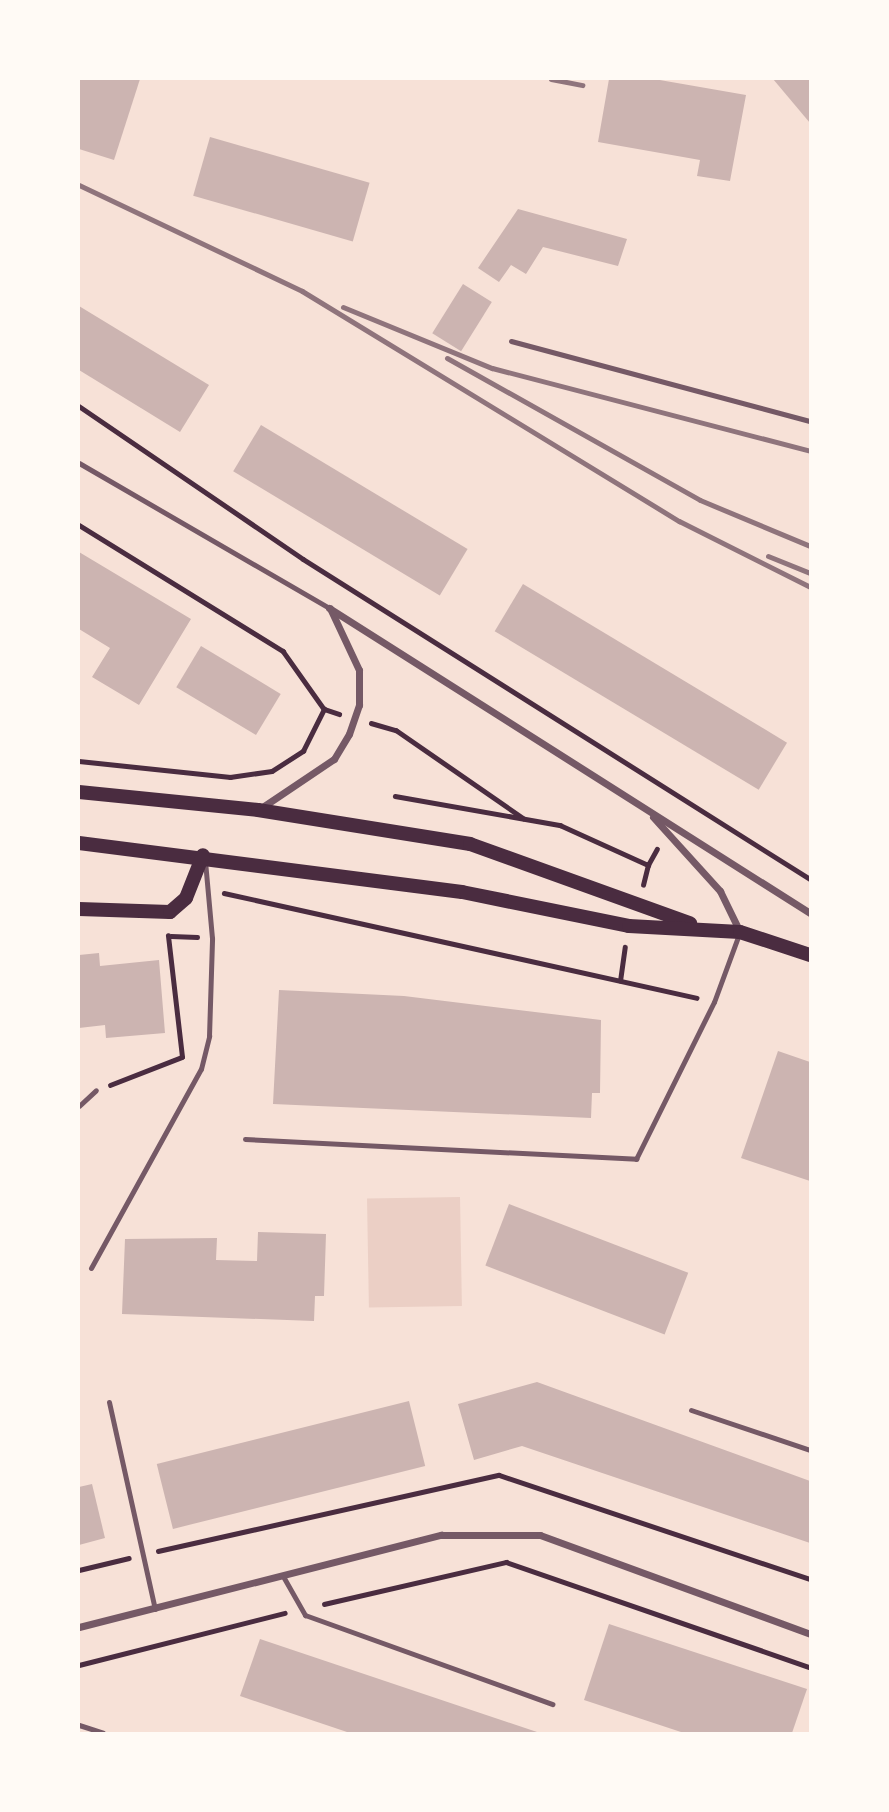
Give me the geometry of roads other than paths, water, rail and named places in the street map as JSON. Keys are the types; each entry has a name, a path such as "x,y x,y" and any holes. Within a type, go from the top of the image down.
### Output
{"main road":[{"path":"79,792 258,810 470,844 694,925"},
{"path":"79,843 203,855 463,892 629,926 694,925 740,932 810,955"},
{"path":"79,909 170,912 186,898 203,855"}],"street":[{"path":"258,810 334,759 355,718 359,670 329,608"},
{"path":"329,608 646,809 669,828 810,913"},
{"path":"669,828 720,891 740,932"},
{"path":"79,1627 284,1578 441,1535 540,1535 810,1634"}],"lane":[{"path":"510,341 810,421"},
{"path":"79,463 329,608"},
{"path":"91,1268 201,1069 209,1036 212,895 203,855"},
{"path":"245,1139 636,1159 714,1002 740,932"},
{"path":"79,1106 96,1090"},
{"path":"109,1402 155,1609"},
{"path":"691,1410 810,1450"},
{"path":"284,1578 302,1609 552,1704"},
{"path":"79,1725 103,1733"}],"railway":[{"path":"551,79 582,85"},
{"path":"79,185 302,291 679,521 810,587"},
{"path":"343,307 492,368 810,451"},
{"path":"447,358 700,500 810,546"},
{"path":"768,556 810,573"}]}
